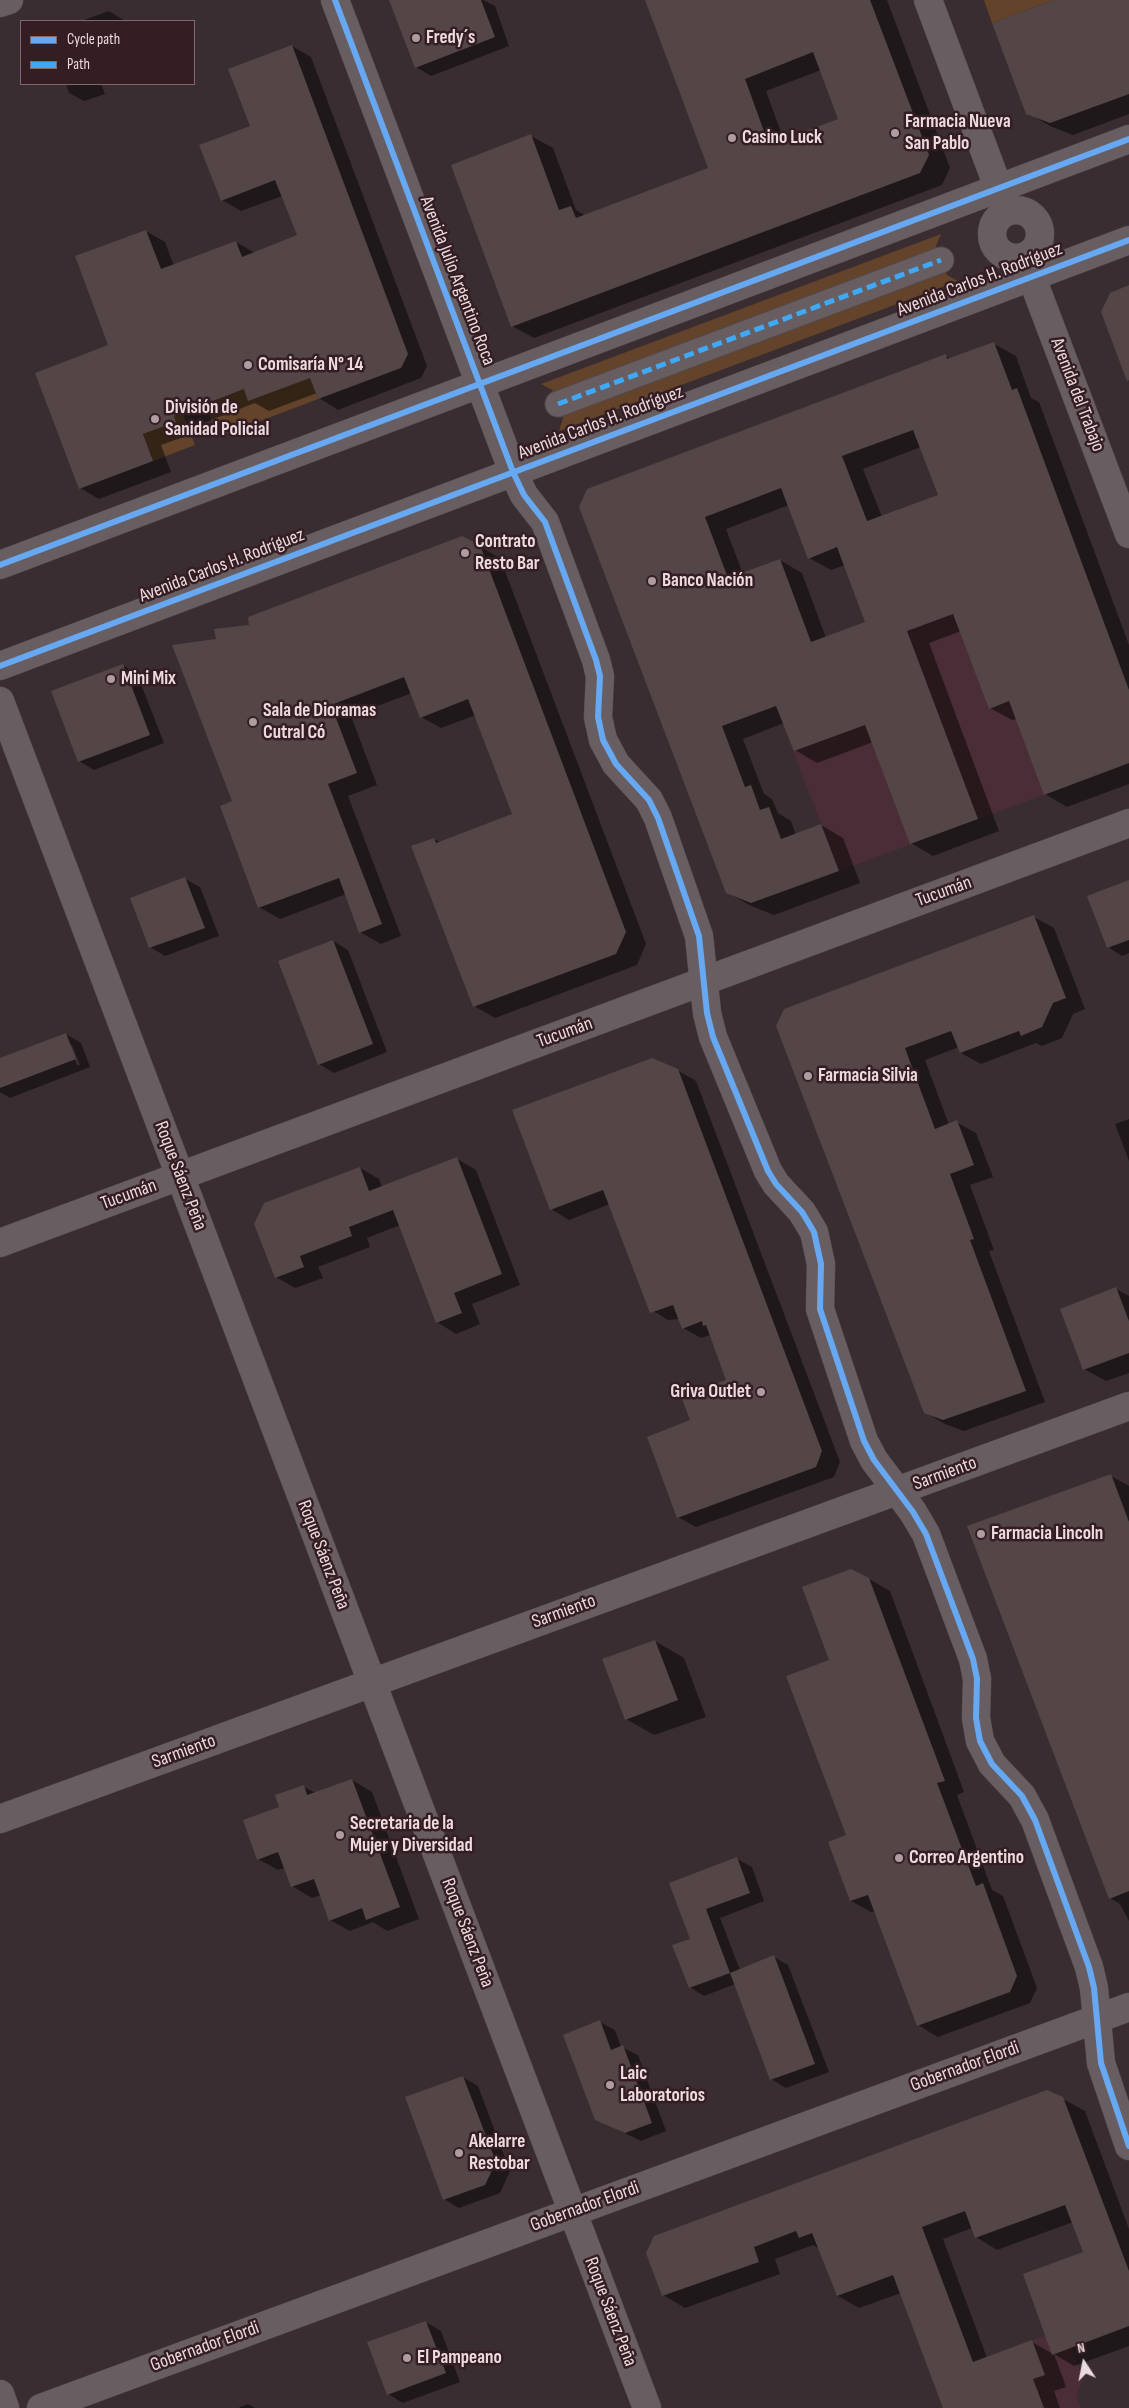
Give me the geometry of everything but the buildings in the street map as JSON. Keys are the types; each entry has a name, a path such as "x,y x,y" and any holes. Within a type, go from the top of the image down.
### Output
{"street":[{"path":"0,3 9,0"},
{"name":"Avenida Julio Argentino Roca","path":"334,0 513,472 524,494 545,522 599,668 598,717 603,740 616,764 649,800 658,818 698,929 707,1014 712,1032 762,1159 776,1184 797,1206 814,1232 821,1264 819,1300 826,1327 864,1441 874,1460 923,1528 969,1646 977,1680 977,1726 984,1749 997,1770 1022,1796 1035,1820 1088,1963 1094,1988 1101,2063 1129,2146"},
{"path":"928,0 1003,200 1018,210 1028,213 1039,226 1040,236 1028,267"},
{"path":"0,565 479,384 1003,200 1129,139"},
{"name":"Avenida Carlos H. Rodríguez","path":"0,666 513,472 1028,267 1129,240"},
{"path":"558,404 941,260"},
{"name":"Avenida del Trabajo","path":"1028,267 1129,534"},
{"name":"Roque Sáenz Peña","path":"0,701 646,2408"},
{"name":"Tucumán","path":"0,1243 1129,823"},
{"name":"Sarmiento","path":"0,1819 1129,1406"},
{"name":"Gobernador Elordi","path":"41,2408 1129,2006"},
{"path":"0,2394 5,2408"}],"shaded area":[{"path":"984,0 1054,0 992,23"},
{"path":"941,234 936,246 947,275 958,281 559,431 563,418 558,404 552,390 541,384"},
{"path":"309,375 318,399 218,437 205,404 244,389"},
{"path":"182,412 195,445 153,461 143,434 176,422 174,415"},
{"path":"938,495 944,512 1074,542 1118,660 1052,685 1087,779 978,819 907,631 874,644 944,832 839,871 759,662 865,622 832,534"},
{"path":"1065,2329 1083,2379 1076,2396 1081,2408 943,2408 931,2377"}],"marked path":[{"path":"558,404 941,260"}],"cycle path":[{"path":"335,0 513,472 524,495 545,522 596,660 600,676 598,717 603,740 616,764 649,800 658,818 699,936 707,1013 713,1037 768,1171 776,1184 802,1212 814,1232 821,1264 820,1309 864,1441 874,1460 913,1512 926,1534 973,1659 977,1679 976,1718 980,1741 992,1764 1022,1796 1035,1820 1089,1967 1094,1988 1101,2063 1129,2146"},
{"path":"0,565 1129,139"},
{"path":"0,666 1129,240"}],"place":[{"name":"Fredy´s","path":"416,38"},
{"name":"Farmacia Nueva San Pablo","path":"895,133"},
{"name":"Casino Luck","path":"732,138"},
{"name":"Comisaría N° 14","path":"248,365"},
{"name":"División de Sanidad Policial","path":"155,419"},
{"name":"Contrato Resto Bar","path":"465,553"},
{"name":"Banco Nación","path":"652,581"},
{"name":"Mini Mix","path":"111,679"},
{"name":"Sala de Dioramas Cutral Có","path":"253,722"},
{"name":"Farmacia Silvia","path":"808,1076"},
{"name":"Griva Outlet","path":"761,1392"},
{"name":"Farmacia Lincoln","path":"981,1534"},
{"name":"Secretaria de la Mujer y Diversidad","path":"340,1835"},
{"name":"Correo Argentino","path":"899,1858"},
{"name":"Laic Laboratorios","path":"610,2085"},
{"name":"Akelarre Restobar","path":"459,2153"},
{"name":"El Pampeano","path":"407,2358"}]}
